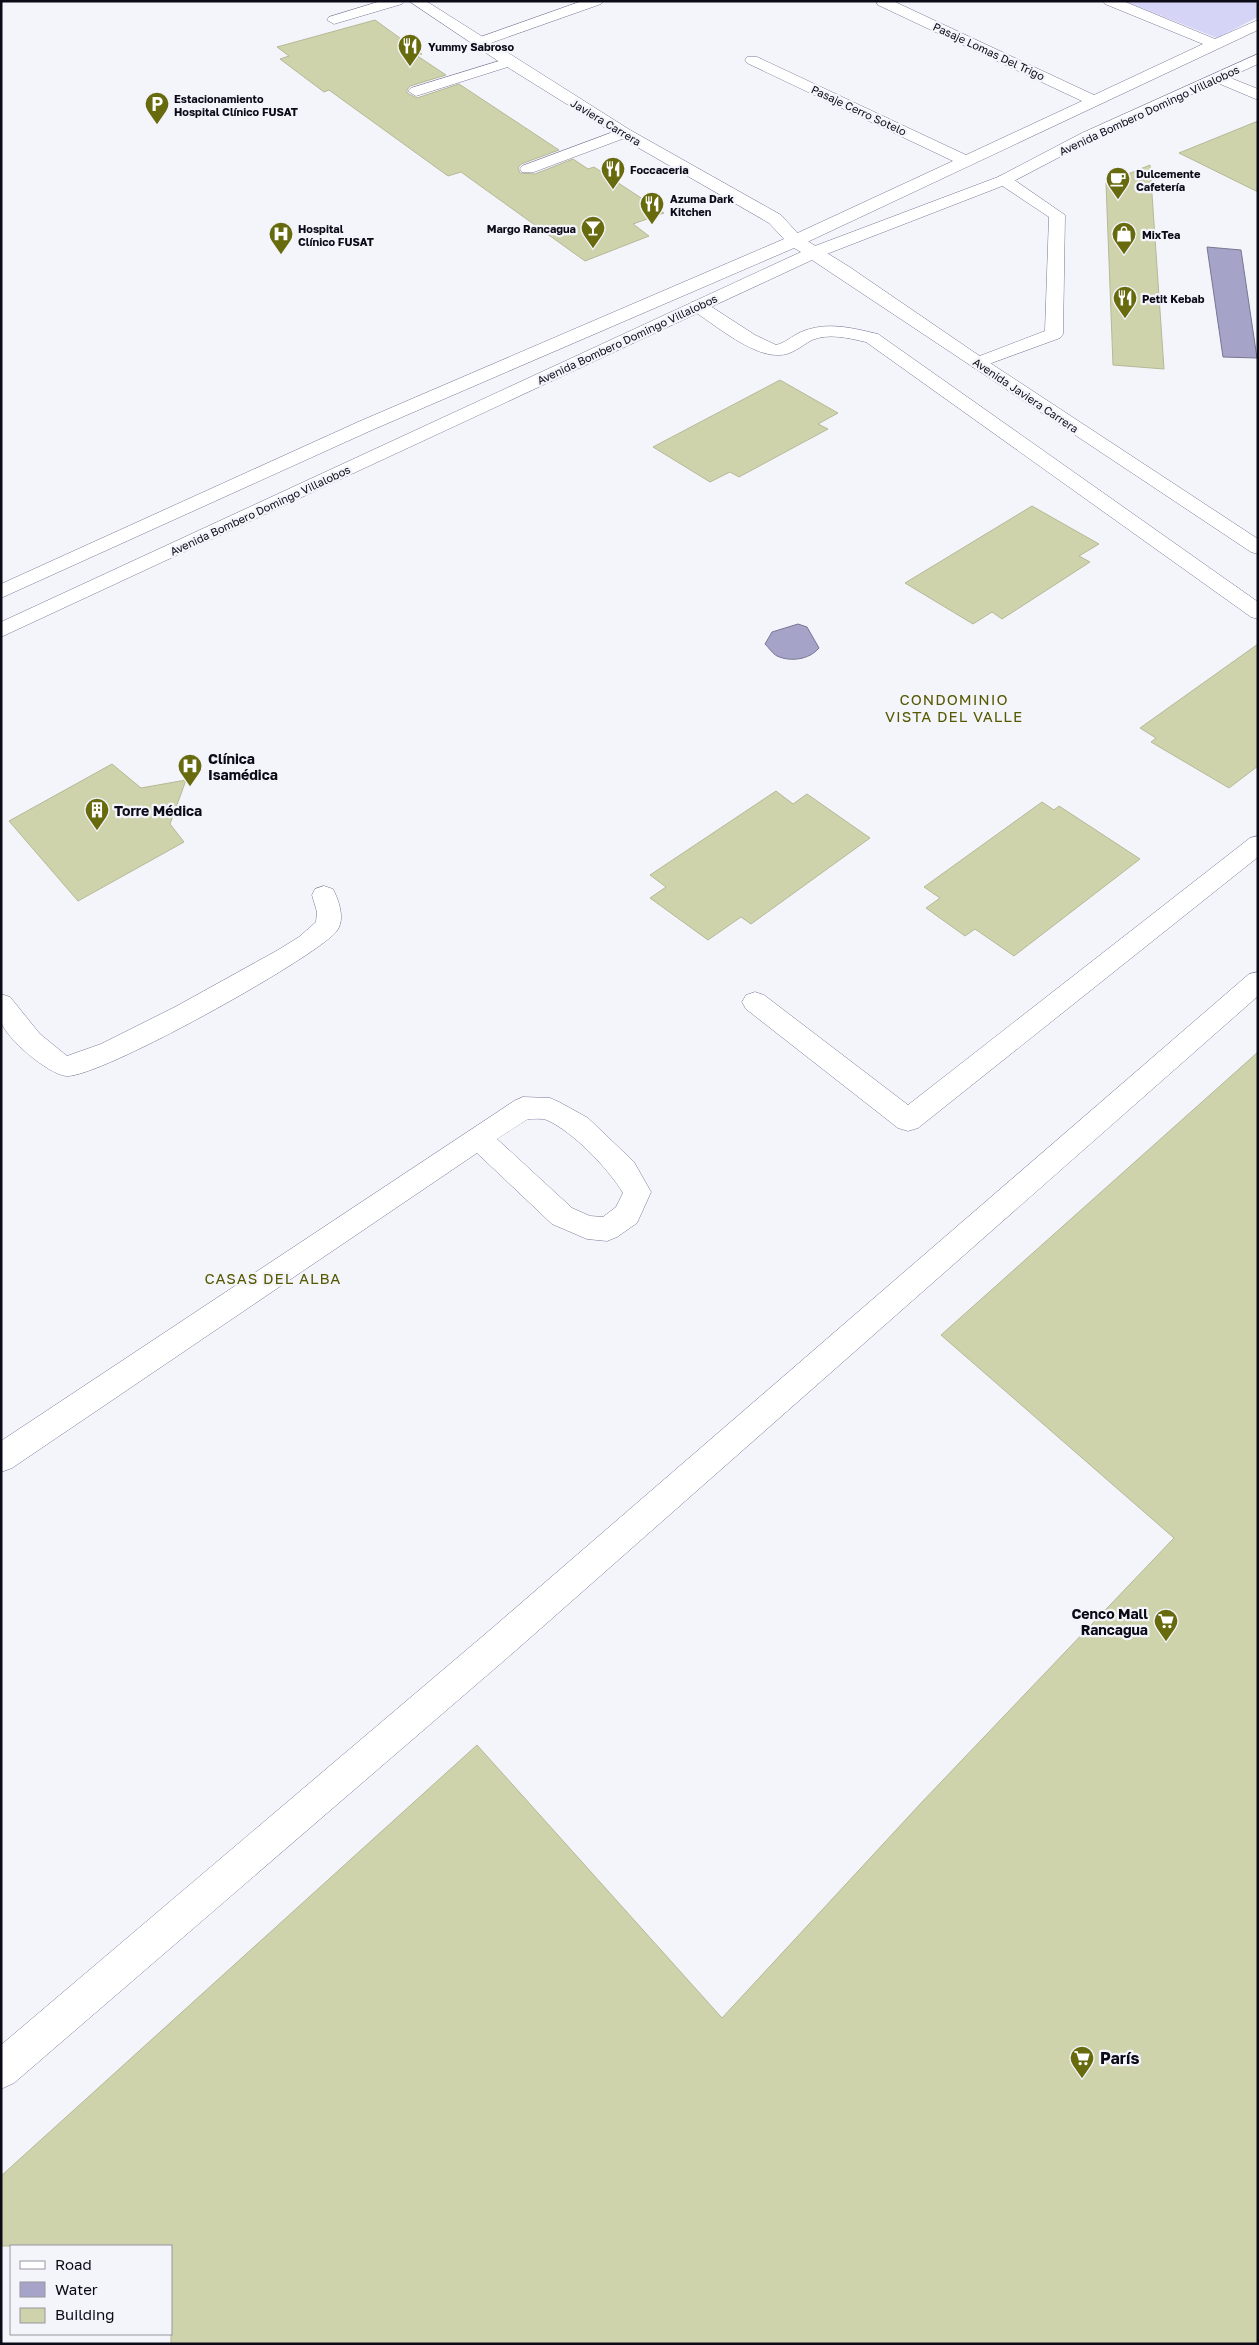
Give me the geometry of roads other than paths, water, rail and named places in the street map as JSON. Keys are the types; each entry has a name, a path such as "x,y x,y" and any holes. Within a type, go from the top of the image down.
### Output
{"street":[{"path":"334,20 397,1"},
{"name":"Javiera Carrera","path":"416,1 509,62 624,133 775,219 795,241"},
{"path":"480,42 596,1"},
{"path":"1110,1 1217,45"},
{"name":"Pasaje Lomas Del Trigo","path":"883,2 1095,101"},
{"name":"Avenida Bombero Domingo Villalobos","path":"1,592 365,426 795,241 1217,45 1258,24"},
{"name":"Avenida Bombero Domingo Villalobos","path":"1,630 813,253 1004,180 1088,136 1258,58"},
{"name":"Pasaje Cerro Sotelo","path":"752,60 967,161"},
{"path":"416,91 509,62"},
{"path":"1180,62 1258,95"},
{"path":"528,169 624,133"},
{"path":"978,363 1054,334 1057,215 1004,180"},
{"name":"Avenida Javiera Carrera","path":"795,241 850,275 978,363 1258,548"},
{"path":"698,306 760,344 775,350 787,348 809,335 841,330 872,338 1258,612"},
{"path":"124,536 153,560"},
{"path":"755,1002 908,1120 1258,844"},
{"path":"1,1004 47,1058 68,1066 91,1060 159,1026 306,944 328,925 329,912 324,895"},
{"path":"1,2070 494,1647 1258,981"},
{"path":"1,1458 478,1138 523,1108 550,1109 584,1132 624,1170 637,1192 627,1215 607,1229 587,1227 562,1216 478,1138"}],"water":[{"path":"1207,247 1241,250 1257,358 1223,357"},
{"path":"798,624 807,627 819,648 815,652 799,659 788,659 776,655 765,644 772,632"}],"place":[{"name":"Yummy Sabroso","path":"410,67"},
{"name":"Estacionamiento Hospital Clínico FUSAT","path":"157,125"},
{"name":"Foccaceria","path":"613,190"},
{"name":"Dulcemente Cafetería","path":"1118,200"},
{"name":"Azuma Dark Kitchen","path":"652,225"},
{"name":"Margo Rancagua","path":"593,249"},
{"name":"Hospital Clínico FUSAT","path":"281,255"},
{"name":"MixTea","path":"1124,255"},
{"name":"Petit Kebab","path":"1125,319"},
{"name":"Clínica Isamédica","path":"190,787"},
{"name":"Torre Médica","path":"97,831"},
{"name":"Cenco Mall Rancagua","path":"1166,1642"},
{"name":"París","path":"1082,2079"}],"district":[{"name":"CONDOMINIO VISTA DEL VALLE","path":"954,708"},
{"name":"CASAS DEL ALBA","path":"273,1278"}]}
